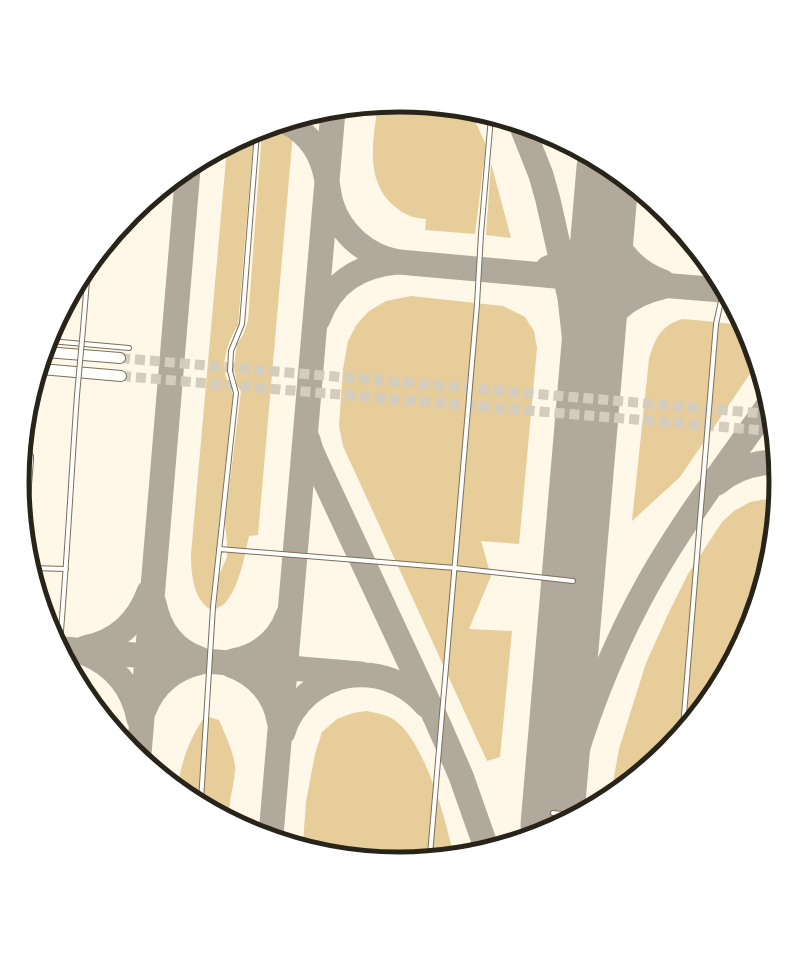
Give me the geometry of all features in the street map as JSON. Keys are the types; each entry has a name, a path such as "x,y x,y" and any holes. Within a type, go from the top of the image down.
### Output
{"street":[{"path":"53,353 120,358"},
{"path":"47,370 121,376"}],"lane":[{"path":"430,850 455,568 490,123"},
{"path":"201,794 213,607 236,393 230,371 231,351 242,324 256,140"},
{"path":"61,632 77,395 87,283"},
{"path":"683,719 716,324 721,300"},
{"path":"56,342 129,348"},
{"path":"29,484 30,455"},
{"path":"219,549 455,568 573,581"},
{"path":"40,568 66,570"},
{"path":"553,813 561,814"}],"shaded area":[{"path":"377,112 423,112 475,120 486,145 475,234 425,230 426,219 408,215 394,206 384,194 377,182 373,153"},
{"path":"293,127 258,535 249,536 241,570 235,587 225,603 216,609 219,575 227,557 225,522 241,391 237,386 234,366 237,344 243,335 248,321 261,138"},
{"path":"253,142 238,325 229,343 224,363 226,377 233,395 210,609 204,605 200,599 194,584 191,554 226,154"},
{"path":"491,163 511,238 486,235"},
{"path":"671,231 684,246 675,240 670,235"},
{"path":"411,296 503,306 525,317 534,331 537,348 519,544 481,541 491,576 469,629 512,631 500,757 487,761 343,446 339,426 343,369 348,341 357,324 369,311 386,301"},
{"path":"682,319 734,324 752,372 680,477 632,521 649,359 656,339 663,329"},
{"path":"768,499 766,530 762,554 749,600 731,645 707,687 693,707 661,743 643,760 613,783 619,749 646,663 669,612 688,574 722,522 734,511 750,502"},
{"path":"367,711 390,717 404,729 414,743 432,780 445,820 452,847 423,851 375,851 303,839 306,802 315,754 322,732 337,719 353,713"},
{"path":"205,716 219,720 234,758 235,765 229,810 193,789 179,779 187,749"}],"taxiway":[{"path":"272,829 332,118"},
{"path":"294,127 309,140 319,155 325,172 331,203 341,224 356,242 376,255 399,262 715,289"},
{"path":"525,134 541,175 548,200 570,298 579,380 581,492"},
{"path":"140,746 187,178"},
{"path":"606,213 611,178"},
{"path":"548,268 571,257 587,241 598,220 605,196"},
{"path":"605,209 612,233 624,254 641,270 651,277 663,282"},
{"path":"318,319 324,306 339,285 371,267 398,262"},
{"path":"593,351 604,327 610,317 618,309 637,295 662,287"},
{"path":"559,815 574,760 595,699 634,610 677,536 763,413"},
{"path":"308,440 319,468 437,721 461,776 484,841"},
{"path":"717,483 737,470 751,465 768,463"},
{"path":"85,648 107,641 116,636 139,613 149,592"},
{"path":"154,603 156,613 169,637 183,650 200,659"},
{"path":"233,661 242,659 267,646 279,632 288,615"},
{"path":"70,650 361,674"},
{"path":"85,653 105,664 121,679 132,697 139,719"},
{"path":"144,710 153,692 166,678 182,668 201,662"},
{"path":"231,665 248,674 263,686 273,702 279,721"},
{"path":"283,732 293,711 308,694 322,684 338,678 353,675 369,675 385,678 400,684 414,693 426,705"}],"runway":[{"path":"553,818 607,176"}],"tunnel":[{"path":"120,358 763,413"},
{"path":"121,376 766,431"}]}
